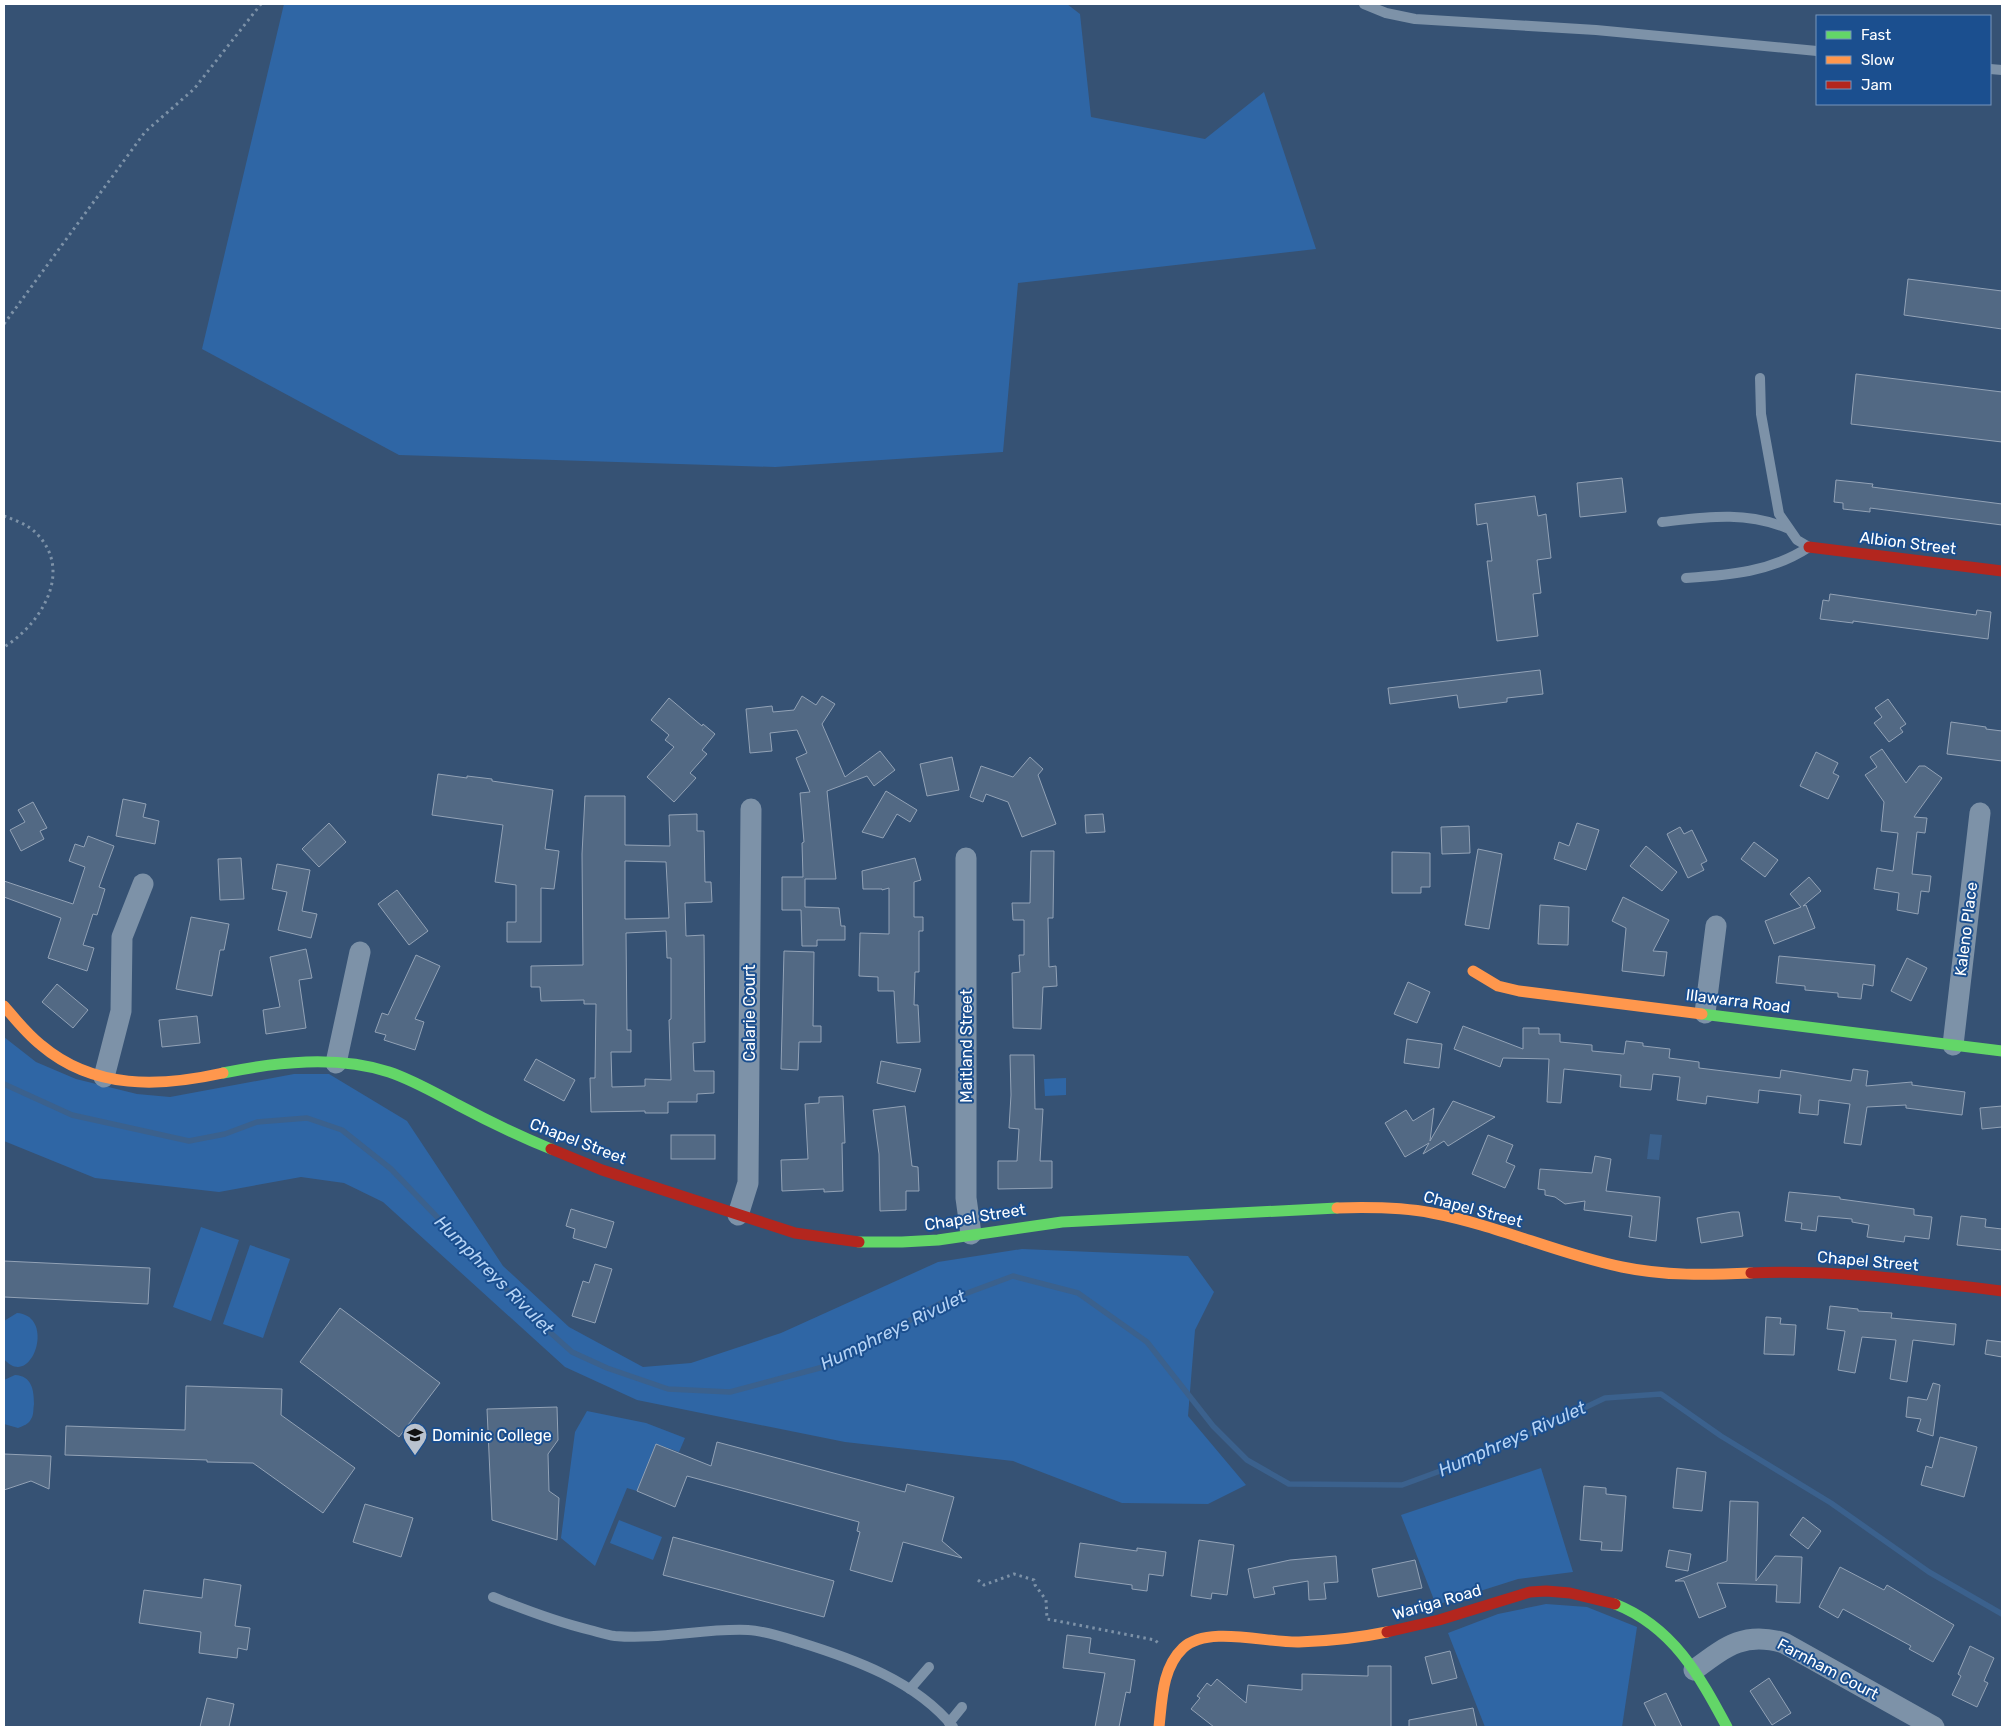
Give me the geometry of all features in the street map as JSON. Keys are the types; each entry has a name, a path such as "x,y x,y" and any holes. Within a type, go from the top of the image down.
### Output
{"street":[{"name":"Albion Street","path":"1809,547 2002,571"},
{"name":"Calarie Court","path":"738,1215 748,1183 751,809"},
{"name":"Kaleno Place","path":"1952,1045 1980,813"},
{"name":"Maitland Street","path":"966,858 966,1198 971,1234"},
{"path":"104,1078 121,1011 122,937 143,884"},
{"path":"1705,1013 1716,926"},
{"path":"336,1063 360,952"},
{"name":"Illawarra Road","path":"1473,971 1498,986 1519,991 2002,1051"},
{"name":"Chapel Street","path":"4,1006 23,1029 44,1048 66,1063 104,1078 145,1084 171,1083 280,1064 336,1063 378,1068 432,1089 514,1133 562,1154 738,1215 795,1233 822,1239 902,1243 940,1240 1029,1224 1359,1207 1397,1208 1433,1212 1464,1220 1588,1260 1651,1273 1721,1275 1816,1272 2002,1291"},
{"name":"Wariga Road","path":"1159,1727 1168,1667 1175,1656 1194,1641 1203,1638 1309,1642 1352,1638 1410,1627 1530,1592 1562,1591 1605,1601 1629,1610 1649,1621 1666,1637 1694,1670 1727,1727"},
{"name":"Farnham Court","path":"1694,1670 1727,1646 1753,1638 1768,1638 1784,1643 1934,1727"}],"lane":[{"path":"1364,4 1386,13 1415,19 1596,30 1816,51"},
{"path":"1686,578 1755,571 1795,556 1809,547 1797,540 1787,528 1780,514 1760,414 1760,378"},
{"path":"1662,522 1719,515 1749,517 1787,528"},
{"path":"493,1597 564,1624 614,1636 643,1637 748,1630 774,1634 851,1660 910,1689 951,1725 962,1707"},
{"path":"910,1689 930,1667"}],"path":[{"path":"4,324 145,132 194,89 261,4"},
{"path":"4,516 18,521 37,534 49,552 54,572 51,590 43,609 22,634 4,647"},
{"path":"978,1580 984,1585 1014,1574 1034,1580 1035,1585 1046,1600 1047,1619 1155,1640 1175,1656"}],"shaded area":[{"path":"284,4 1067,4 1080,14 1091,117 1205,139 1264,92 1316,249 1018,283 1003,452 775,467 399,455 202,349"},
{"path":"4,1037 36,1062 76,1079 137,1094 170,1097 294,1074 329,1074 407,1121 503,1266 569,1327 643,1367 691,1363 781,1333 938,1262 1022,1249 1188,1256 1214,1292 1195,1330 1188,1416 1246,1485 1208,1504 1122,1503 1013,1461 845,1442 637,1400 565,1367 383,1202 344,1183 301,1177 219,1192 95,1178 4,1141"},
{"path":"1066,1078 1066,1095 1045,1096 1044,1079"},
{"path":"1650,1134 1662,1135 1659,1160 1647,1159"},
{"path":"201,1227 239,1240 211,1321 173,1307"},
{"path":"250,1245 290,1259 263,1338 223,1324"},
{"path":"17,1313 29,1317 36,1326 38,1337 36,1349 31,1359 23,1366 14,1366 4,1359 4,1321"},
{"path":"15,1375 21,1376 28,1381 31,1385 34,1399 30,1421 18,1428 4,1424 4,1380"},
{"path":"587,1411 646,1423 685,1438 679,1452 656,1444 637,1491 627,1488 595,1566 561,1538 575,1432"},
{"path":"1541,1468 1573,1572 1518,1579 1436,1605 1401,1515"},
{"path":"619,1520 662,1537 653,1560 610,1543"},
{"path":"1546,1604 1587,1607 1637,1627 1622,1727 1485,1727 1448,1633 1498,1614"}],"building":[{"path":"1908,279 2002,291 2002,329 1904,315"},
{"path":"1856,374 2002,392 2002,442 1851,424"},
{"path":"1622,478 1626,512 1580,517 1577,483"},
{"path":"1836,480 1873,484 1872,487 2002,504 2002,525 1870,508 1870,512 1843,509 1843,503 1834,502"},
{"path":"1535,496 1538,516 1546,514 1551,558 1537,560 1541,593 1533,594 1538,636 1497,641 1487,561 1492,561 1487,523 1477,525 1475,504"},
{"path":"1830,594 1976,615 1977,610 1991,612 1988,639 1853,621 1853,623 1820,619 1823,600 1829,601"},
{"path":"1540,670 1543,694 1507,698 1507,702 1459,708 1457,695 1390,704 1388,688"},
{"path":"802,696 816,705 822,696 835,704 822,724 845,777 880,751 895,770 874,786 867,776 827,791 836,879 805,879 805,907 839,908 841,926 845,926 845,940 817,940 817,946 802,946 801,910 782,910 782,877 803,877 802,843 804,842 800,793 810,792 796,758 807,753 797,730 770,733 772,751 750,753 746,709 772,706 773,712 794,710"},
{"path":"669,698 702,726 703,724 715,734 702,750 707,754 690,773 696,778 674,802 647,777 674,747 665,740 669,735 651,720"},
{"path":"1888,699 1906,724 1900,728 1903,732 1889,742 1874,723 1882,717 1875,708"},
{"path":"1951,722 2002,731 2002,761 1947,754"},
{"path":"1882,749 1906,783 1919,766 1925,766 1942,778 1914,817 1927,818 1925,833 1917,832 1912,874 1931,876 1929,892 1921,891 1918,914 1897,910 1899,893 1874,889 1877,868 1893,871 1898,833 1881,831 1884,802 1865,775 1877,767 1870,757"},
{"path":"1816,752 1838,763 1833,773 1839,776 1828,799 1800,786"},
{"path":"952,757 959,790 927,796 920,764"},
{"path":"1030,757 1043,769 1038,775 1056,824 1022,837 1008,802 986,794 983,802 970,797 981,766 1013,777"},
{"path":"438,774 492,779 492,781 553,790 545,849 559,851 554,889 541,888 541,942 507,942 507,922 516,922 516,885 495,882 503,825 432,815"},
{"path":"886,791 917,810 910,822 897,814 883,838 862,832"},
{"path":"585,796 625,796 625,845 670,846 669,815 697,814 697,831 704,831 705,882 711,882 712,902 685,903 686,936 704,935 705,1042 693,1043 694,1071 714,1071 714,1093 697,1094 697,1102 668,1102 668,1113 645,1113 645,1111 591,1112 590,1078 595,1078 596,1004 584,1004 584,1000 541,1001 540,987 531,987 531,966 583,965 582,854","holes":["625,861 666,862 669,918 625,919","666,931 667,958 671,958 671,1019 669,1020 671,1080 645,1079 645,1086 612,1087 611,1052 631,1052 631,1030 627,1030 626,933"]},
{"path":"123,799 146,804 143,817 159,821 155,844 116,836"},
{"path":"33,802 47,828 40,831 44,839 21,851 10,830 25,822 18,810"},
{"path":"1103,814 1105,832 1086,833 1085,815"},
{"path":"329,823 346,842 319,867 302,849"},
{"path":"1577,823 1599,830 1586,870 1554,859 1559,842 1569,846"},
{"path":"1469,826 1470,853 1442,854 1441,827"},
{"path":"1680,827 1684,834 1692,830 1707,861 1701,864 1704,870 1688,878 1667,834"},
{"path":"88,836 114,846 99,887 105,889 97,915 93,914 83,945 94,948 87,971 48,958 61,918 4,897 4,881 73,904 85,867 69,861 75,844 84,847"},
{"path":"1754,842 1778,860 1765,877 1741,859"},
{"path":"1646,846 1677,872 1662,891 1630,866"},
{"path":"1478,849 1502,854 1489,929 1465,925"},
{"path":"1031,851 1054,851 1053,918 1048,918 1049,967 1056,966 1057,986 1043,987 1041,1029 1013,1028 1012,973 1020,972 1019,955 1024,955 1024,920 1013,920 1012,903 1030,903"},
{"path":"1392,852 1430,853 1430,887 1421,887 1421,893 1392,893"},
{"path":"241,858 244,899 220,900 218,859"},
{"path":"915,858 921,880 914,882 914,917 923,917 923,931 919,931 919,972 915,972 914,1005 918,1005 920,1042 897,1043 894,991 878,991 878,977 859,976 860,933 889,934 889,888 882,890 863,889 862,871"},
{"path":"277,864 310,870 302,911 317,914 311,938 278,930 287,892 272,889"},
{"path":"1809,877 1821,891 1803,906 1806,905 1815,928 1774,944 1765,921 1801,907 1790,894"},
{"path":"397,890 428,931 409,945 378,904"},
{"path":"1623,897 1669,920 1653,951 1667,952 1664,976 1622,971 1626,928 1612,921"},
{"path":"1540,905 1569,907 1568,945 1538,944"},
{"path":"191,917 229,924 224,950 220,950 212,996 176,989"},
{"path":"306,949 312,978 299,980 306,1028 266,1034 263,1010 280,1007 270,957"},
{"path":"784,951 814,952 813,1026 821,1026 821,1042 799,1042 798,1070 781,1069"},
{"path":"416,955 440,966 415,1019 424,1022 415,1050 384,1040 386,1035 375,1032 382,1013 388,1015"},
{"path":"1779,956 1875,965 1873,986 1863,984 1861,999 1838,997 1838,993 1805,990 1805,986 1776,983"},
{"path":"1907,958 1927,968 1911,1001 1891,991"},
{"path":"1408,982 1430,992 1417,1023 1394,1014"},
{"path":"57,984 88,1010 73,1028 42,1002"},
{"path":"197,1016 200,1043 162,1047 159,1020"},
{"path":"1463,1026 1523,1049 1523,1028 1539,1028 1539,1034 1560,1034 1560,1042 1592,1045 1592,1051 1624,1054 1626,1041 1643,1043 1643,1046 1670,1049 1669,1058 1699,1062 1699,1068 1780,1078 1781,1070 1851,1081 1853,1069 1868,1071 1866,1086 1912,1082 1912,1085 1965,1092 1962,1115 1906,1108 1906,1105 1867,1107 1861,1145 1844,1143 1850,1104 1819,1100 1818,1115 1799,1113 1801,1095 1759,1090 1758,1103 1707,1096 1706,1104 1677,1100 1680,1077 1653,1074 1651,1090 1620,1087 1621,1075 1564,1069 1561,1103 1547,1102 1549,1059 1503,1058 1500,1067 1454,1049"},
{"path":"1407,1039 1442,1044 1439,1068 1404,1063"},
{"path":"1010,1055 1034,1055 1035,1109 1043,1109 1040,1161 1052,1161 1052,1188 998,1189 998,1161 1017,1161 1019,1129 1009,1128 1011,1095"},
{"path":"536,1059 575,1080 564,1101 524,1080"},
{"path":"881,1061 921,1069 915,1092 877,1083"},
{"path":"843,1096 845,1143 842,1143 843,1191 824,1192 824,1189 782,1191 781,1160 808,1159 805,1104 819,1103 819,1097"},
{"path":"1453,1101 1495,1117 1448,1146 1444,1141 1423,1154 1429,1143 1405,1157 1385,1123 1406,1110 1413,1121 1434,1108 1430,1141"},
{"path":"905,1106 912,1166 918,1167 919,1191 906,1191 906,1210 880,1211 879,1154 873,1110"},
{"path":"2002,1106 2002,1127 1982,1129 1980,1108"},
{"path":"671,1135 715,1135 715,1159 671,1159"},
{"path":"1488,1135 1513,1145 1506,1162 1515,1166 1505,1188 1472,1174"},
{"path":"1595,1156 1611,1159 1606,1191 1660,1197 1656,1241 1629,1237 1632,1216 1584,1210 1585,1201 1565,1204 1555,1197 1545,1195 1545,1190 1538,1189 1540,1169 1592,1173"},
{"path":"1789,1192 1840,1197 1840,1199 1914,1209 1914,1215 1932,1217 1929,1239 1905,1236 1904,1242 1867,1237 1869,1225 1852,1222 1852,1219 1818,1216 1816,1231 1801,1229 1802,1223 1785,1221"},
{"path":"571,1209 614,1222 606,1248 573,1238 575,1229 566,1226"},
{"path":"1739,1212 1743,1236 1701,1243 1697,1218"},
{"path":"1961,1216 1986,1219 1985,1227 2002,1229 2002,1250 1957,1245"},
{"path":"4,1261 150,1268 148,1304 4,1297"},
{"path":"595,1264 612,1269 595,1323 572,1316 583,1281 589,1283"},
{"path":"1830,1306 1858,1309 1858,1311 1892,1313 1891,1318 1956,1324 1954,1345 1913,1340 1907,1382 1890,1379 1896,1340 1862,1337 1855,1373 1838,1370 1845,1331 1827,1329"},
{"path":"340,1308 440,1383 399,1437 300,1362"},
{"path":"1766,1317 1781,1318 1780,1324 1796,1325 1794,1355 1764,1354"},
{"path":"1987,1340 2002,1342 2002,1357 1985,1354"},
{"path":"1933,1383 1940,1385 1933,1436 1917,1431 1921,1419 1906,1417 1908,1397 1927,1400"},
{"path":"186,1386 282,1389 281,1415 355,1468 323,1513 253,1463 65,1455 66,1426 185,1430"},
{"path":"557,1407 558,1440 548,1454 549,1491 559,1498 557,1540 492,1520 487,1409"},
{"path":"1940,1437 1977,1447 1964,1497 1921,1485 1926,1466 1932,1468"},
{"path":"717,1442 905,1492 907,1484 954,1497 942,1541 962,1558 903,1542 892,1582 850,1570 860,1532 857,1531 859,1522 687,1476 675,1507 637,1491 656,1444 711,1466"},
{"path":"4,1454 51,1456 49,1489 31,1481 4,1490"},
{"path":"1677,1468 1706,1472 1702,1511 1673,1508"},
{"path":"1584,1486 1606,1488 1606,1494 1626,1496 1622,1551 1601,1550 1602,1542 1580,1540"},
{"path":"1730,1501 1758,1502 1756,1581 1775,1556 1802,1557 1800,1603 1776,1602 1777,1585 1717,1583 1726,1607 1699,1618 1684,1581 1675,1581 1727,1561"},
{"path":"365,1504 413,1518 401,1557 353,1542"},
{"path":"1803,1517 1821,1531 1808,1549 1790,1535"},
{"path":"673,1537 834,1581 824,1617 663,1575"},
{"path":"1199,1540 1234,1545 1227,1595 1212,1593 1211,1599 1191,1596"},
{"path":"1080,1543 1137,1551 1137,1548 1166,1552 1163,1576 1149,1574 1147,1591 1132,1589 1132,1585 1075,1577"},
{"path":"1669,1550 1691,1554 1688,1571 1666,1567"},
{"path":"1336,1556 1338,1582 1324,1583 1326,1599 1309,1600 1308,1581 1273,1587 1275,1594 1254,1598 1248,1569 1290,1560"},
{"path":"1415,1560 1422,1588 1378,1597 1372,1569"},
{"path":"1840,1567 1884,1590 1887,1585 1954,1625 1933,1662 1909,1649 1911,1646 1843,1609 1838,1618 1819,1607"},
{"path":"204,1579 241,1585 235,1626 250,1628 247,1650 238,1648 237,1658 199,1653 201,1632 139,1623 144,1590 202,1598"},
{"path":"1067,1635 1091,1638 1089,1653 1135,1660 1130,1693 1126,1692 1119,1727 1095,1727 1105,1673 1063,1668"},
{"path":"1970,1646 1994,1658 1984,1681 1988,1683 1977,1707 1952,1695 1961,1676 1958,1674"},
{"path":"1450,1651 1457,1678 1432,1684 1425,1657"},
{"path":"1368,1666 1391,1666 1391,1727 1214,1727 1191,1709 1200,1698 1197,1696 1207,1683 1211,1686 1217,1679 1246,1703 1248,1685 1302,1690 1302,1674 1368,1676"},
{"path":"1769,1678 1791,1713 1772,1725 1750,1691"},
{"path":"1666,1693 1682,1727 1656,1727 1644,1703"},
{"path":"207,1698 234,1704 229,1727 200,1727"},
{"path":"1473,1708 1477,1727 1409,1727 1409,1720"}],"waterway":[{"name":"Humphreys Rivulet","path":"4,1084 72,1115 189,1141 225,1134 257,1122 307,1118 342,1130 391,1169 534,1318 572,1352 607,1368 668,1389 730,1392 827,1366 943,1302 1013,1276 1078,1293 1147,1342 1213,1426 1247,1460 1289,1484 1402,1485 1489,1453 1605,1398 1661,1394 1721,1436 1831,1503 1929,1572 2002,1614"}],"traffic: fast":[{"path":"1702,1014 2002,1051"},
{"path":"223,1073 285,1063 306,1062 348,1063 369,1067 407,1079 492,1123 551,1149"},
{"path":"859,1242 938,1240 1062,1222 1337,1208"},
{"path":"1615,1604 1635,1614 1669,1639 1695,1671 1727,1727"}],"traffic: slow":[{"path":"1473,971 1498,986 1519,991 1702,1014"},
{"path":"4,1006 31,1036 61,1060 105,1077 128,1081 152,1082 199,1078 223,1073"},
{"path":"1337,1208 1385,1208 1432,1213 1480,1225 1574,1255 1638,1270 1686,1274 1751,1273"},
{"path":"1159,1727 1162,1695 1171,1665 1183,1648 1194,1641 1222,1636 1286,1642 1310,1642 1354,1638 1387,1632"}],"traffic: jam":[{"path":"1809,547 2002,571"},
{"path":"551,1149 602,1170 795,1233 859,1242"},
{"path":"1751,1273 1846,1274 2002,1291"},
{"path":"1387,1632 1439,1620 1530,1592 1570,1593 1615,1604"}],"place":[{"name":"Dominic College","path":"415,1456"}]}
